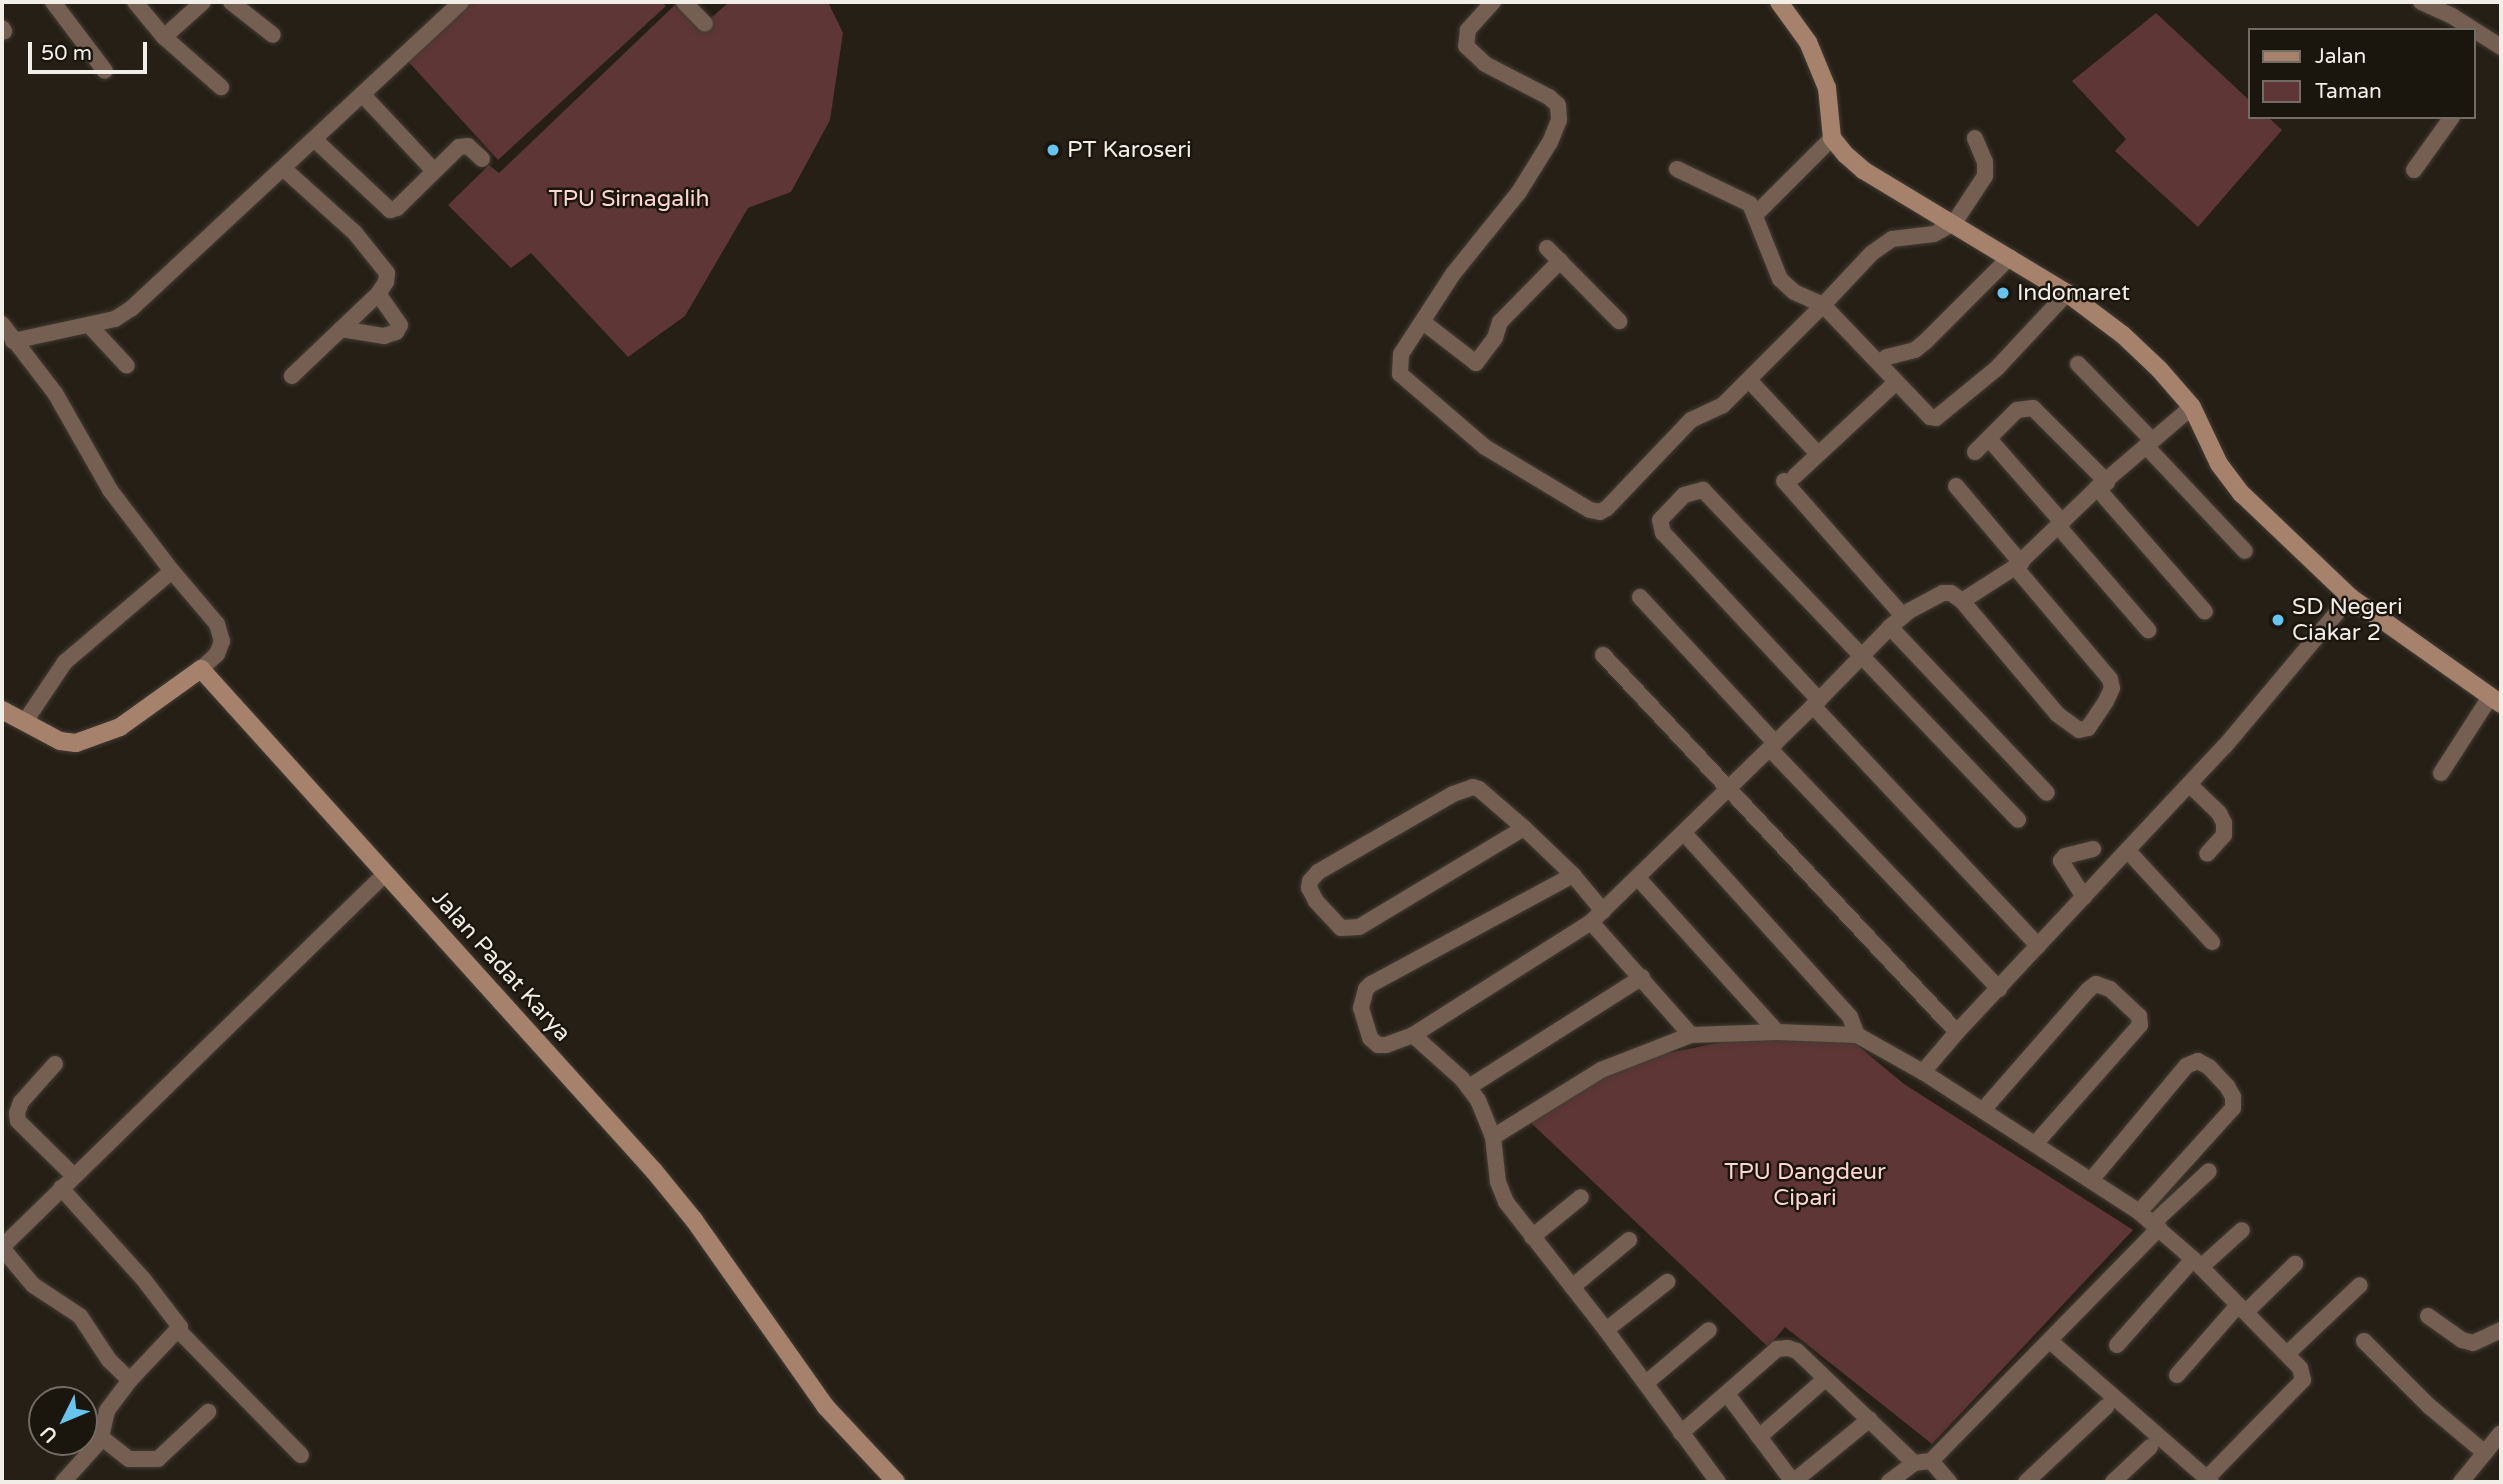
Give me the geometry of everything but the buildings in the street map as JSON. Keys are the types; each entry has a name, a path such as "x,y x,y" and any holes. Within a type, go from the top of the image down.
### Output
{"street":[{"path":"53,2 105,71"},
{"path":"135,2 164,37 221,87"},
{"path":"164,37 203,2"},
{"path":"231,2 273,35"},
{"path":"13,341 90,326 115,319 132,308 461,2"},
{"path":"684,2 705,24"},
{"path":"1493,2 1468,30 1466,46 1485,64 1549,97 1560,110 1559,120 1550,142 1519,192 1453,274 1401,354 1400,374 1485,447 1590,510 1600,512 1690,420 1717,409 1749,380 1872,253 1892,239 1934,234 1954,223 1985,176 1985,162 1975,138"},
{"path":"1779,2 1808,42 1827,88 1832,138 1863,170 2067,293 2123,335 2159,369 2192,407 2229,481 2350,597 2496,700 2441,773"},
{"path":"2421,2 2462,28"},
{"path":"2476,37 2501,47"},
{"path":"363,94 434,172"},
{"path":"2414,170 2451,119"},
{"path":"1756,214 1832,138"},
{"path":"314,140 390,210 397,208 461,146 468,146 482,159"},
{"path":"284,169 355,233 387,273 386,282 378,294 292,376"},
{"path":"1677,169 1750,204 1780,279 1794,292 1823,305 1930,417 1939,417 1997,368 2067,293"},
{"path":"1547,248 1619,321"},
{"path":"1879,363 1892,356 1915,350 1925,342 2010,257"},
{"path":"1423,321 1476,363 1495,338 1500,322 1560,261"},
{"path":"341,329 384,336 396,332 400,325 378,294"},
{"path":"2,324 55,393 110,490 217,624 222,634 217,653 201,669 120,727 76,743 60,741 2,709"},
{"path":"90,326 127,366"},
{"path":"2078,364 2245,551"},
{"path":"1749,380 1818,454"},
{"path":"1896,382 1790,479 1903,616"},
{"path":"1962,601 2018,565 2102,485 2192,407"},
{"path":"1975,452 2017,410 2033,408 2102,485 2205,612"},
{"path":"1989,439 2148,629"},
{"path":"1573,875 1368,987 1361,1008 1363,1022 1374,1042 1385,1045 1413,1035 1597,916 1773,746 1890,627 1903,616 1943,593 1951,593 1962,601 2057,714 2079,730 2088,728 2112,688 2110,679 1956,486"},
{"path":"2018,820 1703,491 1684,495 1666,512 1660,520 1663,533 2038,946"},
{"path":"26,720 65,662 172,571"},
{"path":"1640,597 1773,746 1999,989"},
{"path":"1923,1072 1957,1032 2190,785 2350,597"},
{"path":"1890,627 2047,793"},
{"path":"1603,654 1957,1032"},
{"name":"Jalan Padat Karya","path":"201,669 654,1171 694,1220 825,1406 896,1482"},
{"path":"2190,785 2219,813 2224,823 2224,835 2207,854"},
{"path":"1524,828 1359,927 1341,928 1316,901 1309,888 1310,881 1318,872 1463,789 1479,789 1524,828 1573,875 1597,916 1642,977 1692,1035"},
{"path":"1684,833 1850,1017 1857,1035"},
{"path":"2084,898 2061,862 2065,856 2093,849"},
{"path":"2128,850 2212,942"},
{"path":"130,1380 109,1360 80,1316 33,1284 2,1247 386,873"},
{"path":"1638,878 1777,1032"},
{"path":"1469,1087 1642,977"},
{"path":"1983,1110 2088,990 2096,984 2110,989 2139,1016 2140,1025 2036,1143"},
{"path":"1493,1137 1601,1070 1692,1035 1777,1032 1857,1035 1923,1072 2140,1212 2197,1263 2287,1354 2300,1368 2303,1380 2209,1480 2050,1341"},
{"path":"1413,1035 1469,1087 1493,1137 1498,1182 1506,1202 1606,1330 1718,1482"},
{"path":"2092,1179 2186,1066 2198,1061 2209,1067 2227,1086 2233,1097 2233,1108 2140,1212"},
{"path":"55,1064 21,1102 17,1113 18,1121 73,1175"},
{"path":"1889,1482 1913,1463 1931,1461 2050,1341 2209,1171"},
{"path":"61,1188 180,1324 179,1331 130,1380 107,1411 103,1421 102,1438 63,1482"},
{"path":"1532,1237 1581,1197"},
{"path":"2117,1345 2197,1263 2242,1230"},
{"path":"1572,1287 1629,1240"},
{"path":"2177,1375 2242,1309 2295,1264"},
{"path":"1606,1330 1667,1282"},
{"path":"2287,1354 2360,1285"},
{"path":"2428,1316 2462,1340 2473,1343 2501,1330"},
{"path":"1646,1383 1709,1330"},
{"path":"179,1331 301,1455"},
{"path":"2364,1341 2420,1398 2485,1453"},
{"path":"1681,1433 1777,1349 1788,1348 1797,1351 1913,1463"},
{"path":"1759,1437 1825,1379"},
{"path":"1727,1394 1793,1482 1870,1419"},
{"path":"2026,1482 2106,1407"},
{"path":"102,1438 130,1459 158,1459 208,1412"},
{"path":"2461,1482 2501,1433"},
{"path":"2113,1482 2150,1447"},
{"path":"1931,1461 1949,1482"}],"green space":[{"path":"467,2 662,2 666,6 498,160 405,58"},
{"name":"TPU Sirnagalih","path":"678,2 703,25 729,2 828,2 843,33 830,120 791,192 748,208 685,316 628,357 531,253 511,268 448,205 489,165 499,173"},
{"path":"2156,13 2248,99 2248,119 2270,119 2282,130 2198,227 2115,151 2126,139 2072,81"},
{"name":"TPU Dangdeur Cipari","path":"1767,1033 1845,1035 1904,1084 2133,1230 1932,1444 1785,1327 1768,1347 1530,1122 1629,1061"}],"place":[{"name":"PT Karoseri","path":"1053,150"},
{"name":"Indomaret","path":"2003,293"},
{"name":"SD Negeri Ciakar 2","path":"2278,620"}]}
